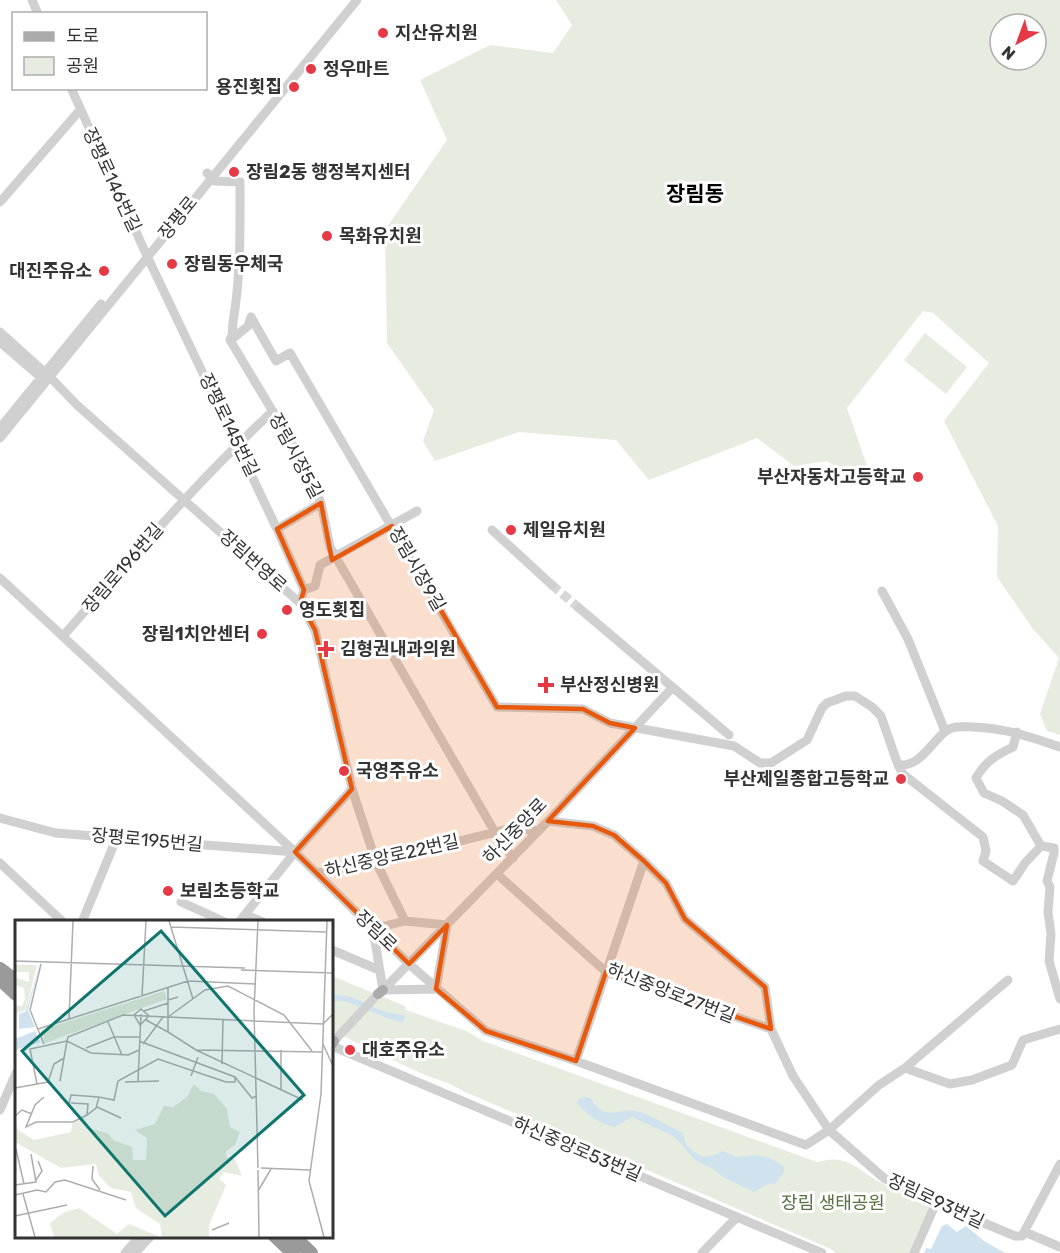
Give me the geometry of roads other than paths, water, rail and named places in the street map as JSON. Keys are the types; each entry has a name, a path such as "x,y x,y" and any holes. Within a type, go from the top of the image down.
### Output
{"highway":[{"path":"4,976 15,992"},
{"path":"277,1238 293,1253"},
{"path":"295,1238 311,1253"}],"street":[{"name":"장평로","path":"0,438 46,377 209,175 353,1"},
{"name":"장평로146번길","path":"72,90 146,253"},
{"path":"0,202 80,110"},
{"path":"209,175 215,181 240,182 239,289 234,333 230,340"},
{"name":"장평로145번길","path":"146,253 238,443 304,590"},
{"name":"장림시장9길","path":"230,340 248,326 250,317 276,361 290,353 496,707 583,709 610,723 635,728"},
{"path":"0,332 46,377"},
{"name":"장림시장5길","path":"230,340 306,467 321,502 330,547 336,558 496,834 513,858"},
{"path":"0,342 46,377"},
{"name":"장평로","path":"0,428 46,377"},
{"name":"장림번영로","path":"46,377 300,603 315,630 352,789 376,862 405,921"},
{"name":"장림로196번길","path":"63,636 183,500 238,443 273,411"},
{"path":"277,529 321,502"},
{"path":"300,603 304,590 315,586 320,565 417,511"},
{"path":"492,530 552,585"},
{"name":"장림로","path":"0,578 296,852 409,964 486,1031 576,1061 806,1145 829,1130"},
{"path":"882,591 908,639 945,731"},
{"path":"579,608 729,735"},
{"name":"하신중앙로","path":"333,1043 513,858 672,688"},
{"path":"635,728 734,746 760,763 771,763 807,740 822,708 827,703 846,696 855,696 881,716 903,774 983,837 986,851 983,861 1013,881 1025,863 1041,846"},
{"path":"898,765 911,764 932,747 945,731 962,726 999,728 1060,747"},
{"path":"1017,732 1013,747 997,754 983,765 976,778 984,793 1002,801 1023,815 1041,846 1054,849 1047,881 1050,887 1049,961 1060,999"},
{"path":"243,918 296,852 352,789"},
{"name":"장평로195번길","path":"0,818 56,832 296,852"},
{"name":"장림로93번길","path":"548,821 593,826 614,835 666,883 685,919 765,987 771,1029 793,1076 829,1130 885,1179 1015,1236 1023,1234 1060,1247"},
{"name":"하신중앙로22번길","path":"316,873 376,862 475,837 496,834 512,828 538,831"},
{"path":"82,920 117,837"},
{"path":"576,1061 644,861"},
{"path":"0,863 62,920"},
{"name":"하신중앙로27번길","path":"497,874 606,972 771,1029"},
{"path":"181,902 223,920"},
{"path":"405,921 447,925 436,988 381,992 373,929 405,921"},
{"path":"333,950 379,970"},
{"path":"829,1130 879,1085 905,1068 1008,980"},
{"path":"905,1068 950,1084 972,1080 1012,1065 1023,1040 1060,1029"},
{"name":"하신중앙로53번길","path":"333,1044 822,1253"},
{"path":"0,1110 15,1075"},
{"path":"1023,1234 1060,1164"},
{"path":"914,1253 936,1203"},
{"path":"702,1253 737,1217"},
{"path":"125,1253 138,1238"},
{"path":"135,1253 149,1238"}],"water":[{"path":"333,994 351,997 385,1012 406,1016 402,1022 395,1021 345,1001 333,1001"},
{"path":"580,1098 590,1098 602,1111 632,1110 657,1119 683,1133 686,1145 703,1156 711,1156 723,1151 737,1157 755,1155 766,1157 784,1167 784,1172 775,1184 770,1183 754,1192 723,1177 693,1158 678,1140 669,1134 632,1117 615,1127 599,1121 577,1103"},
{"path":"947,1224 957,1232 966,1226 984,1241 1005,1253 924,1253 926,1248 931,1249 942,1226"}],"tunnel":[{"path":"552,585 579,608"}],"place":[{"name":"지산유치원","path":"383,33"},
{"name":"정우마트","path":"311,69"},
{"name":"용진횟집","path":"294,87"},
{"name":"장림2동 행정복지센터","path":"234,172"},
{"name":"목화유치원","path":"327,236"},
{"name":"장림동우체국","path":"172,264"},
{"name":"대진주유소","path":"104,271"},
{"name":"부산자동차고등학교","path":"918,477"},
{"name":"제일유치원","path":"511,530"},
{"name":"영도횟집","path":"287,610"},
{"name":"장림1치안센터","path":"262,634"},
{"name":"김형권내과의원","path":"326,649"},
{"name":"부산정신병원","path":"546,685"},
{"name":"국영주유소","path":"344,771"},
{"name":"부산제일종합고등학교","path":"901,779"},
{"name":"보림초등학교","path":"168,891"},
{"name":"대호주유소","path":"350,1050"}],"district":[{"name":"장림동","path":"695,193"}],"park label":[{"name":"장림 생태공원","path":"833,1203"}]}
